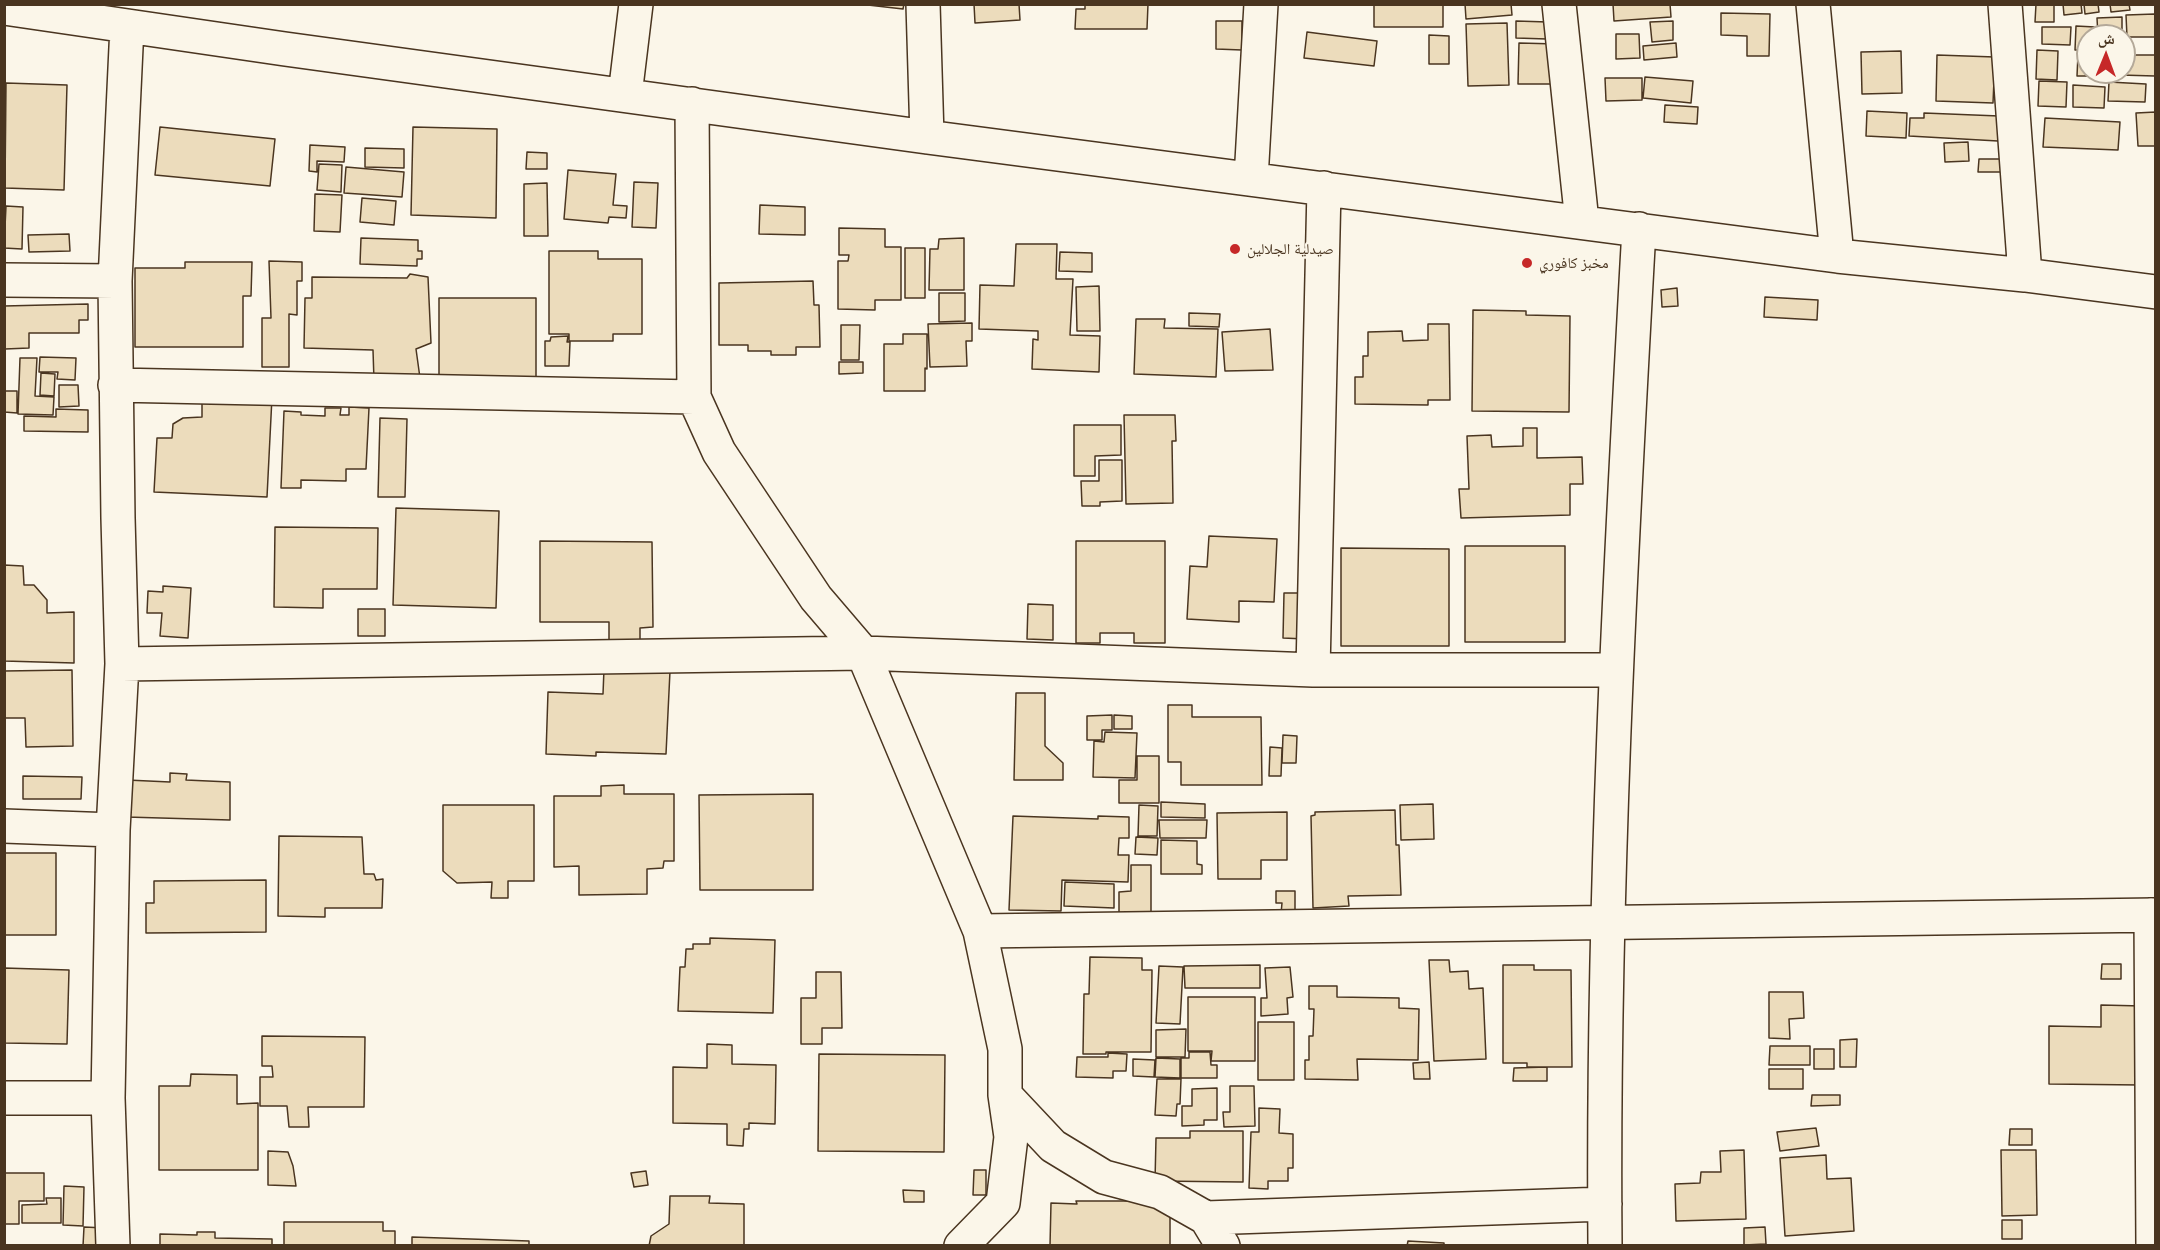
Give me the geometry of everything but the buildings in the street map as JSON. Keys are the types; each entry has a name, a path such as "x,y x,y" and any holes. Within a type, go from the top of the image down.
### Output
{"street":[{"path":"625,95 636,4"},
{"path":"923,4 927,137"},
{"path":"1251,179 1261,4"},
{"path":"1558,4 1582,222"},
{"path":"1813,4 1837,256"},
{"path":"2005,4 2025,275"},
{"path":"10,7 127,26 927,137 1837,256 2025,275 2156,292"},
{"path":"112,1245 108,1098 113,830 122,664 115,385 115,280 127,26"},
{"path":"692,104 694,397 719,452 816,598 863,653 980,931 1005,1049 1005,1095 1011,1137 1003,1203 961,1245"},
{"path":"1313,670 1324,188"},
{"path":"1605,1245 1608,922 1615,670 1639,229"},
{"path":"4,280 115,280"},
{"path":"115,385 694,397"},
{"path":"122,664 863,653 1313,670 1615,670"},
{"path":"4,826 113,830"},
{"path":"980,931 2153,915 2153,1245"},
{"path":"1005,1095 1053,1146 1104,1178 1160,1192 1206,1218 1223,1245"},
{"path":"4,1098 108,1098"},
{"path":"1206,1218 1605,1204"}],"place":[{"name":"صيدلية الجلالين","path":"1235,249"},
{"name":"مخبز كافوري","path":"1527,263"}]}
